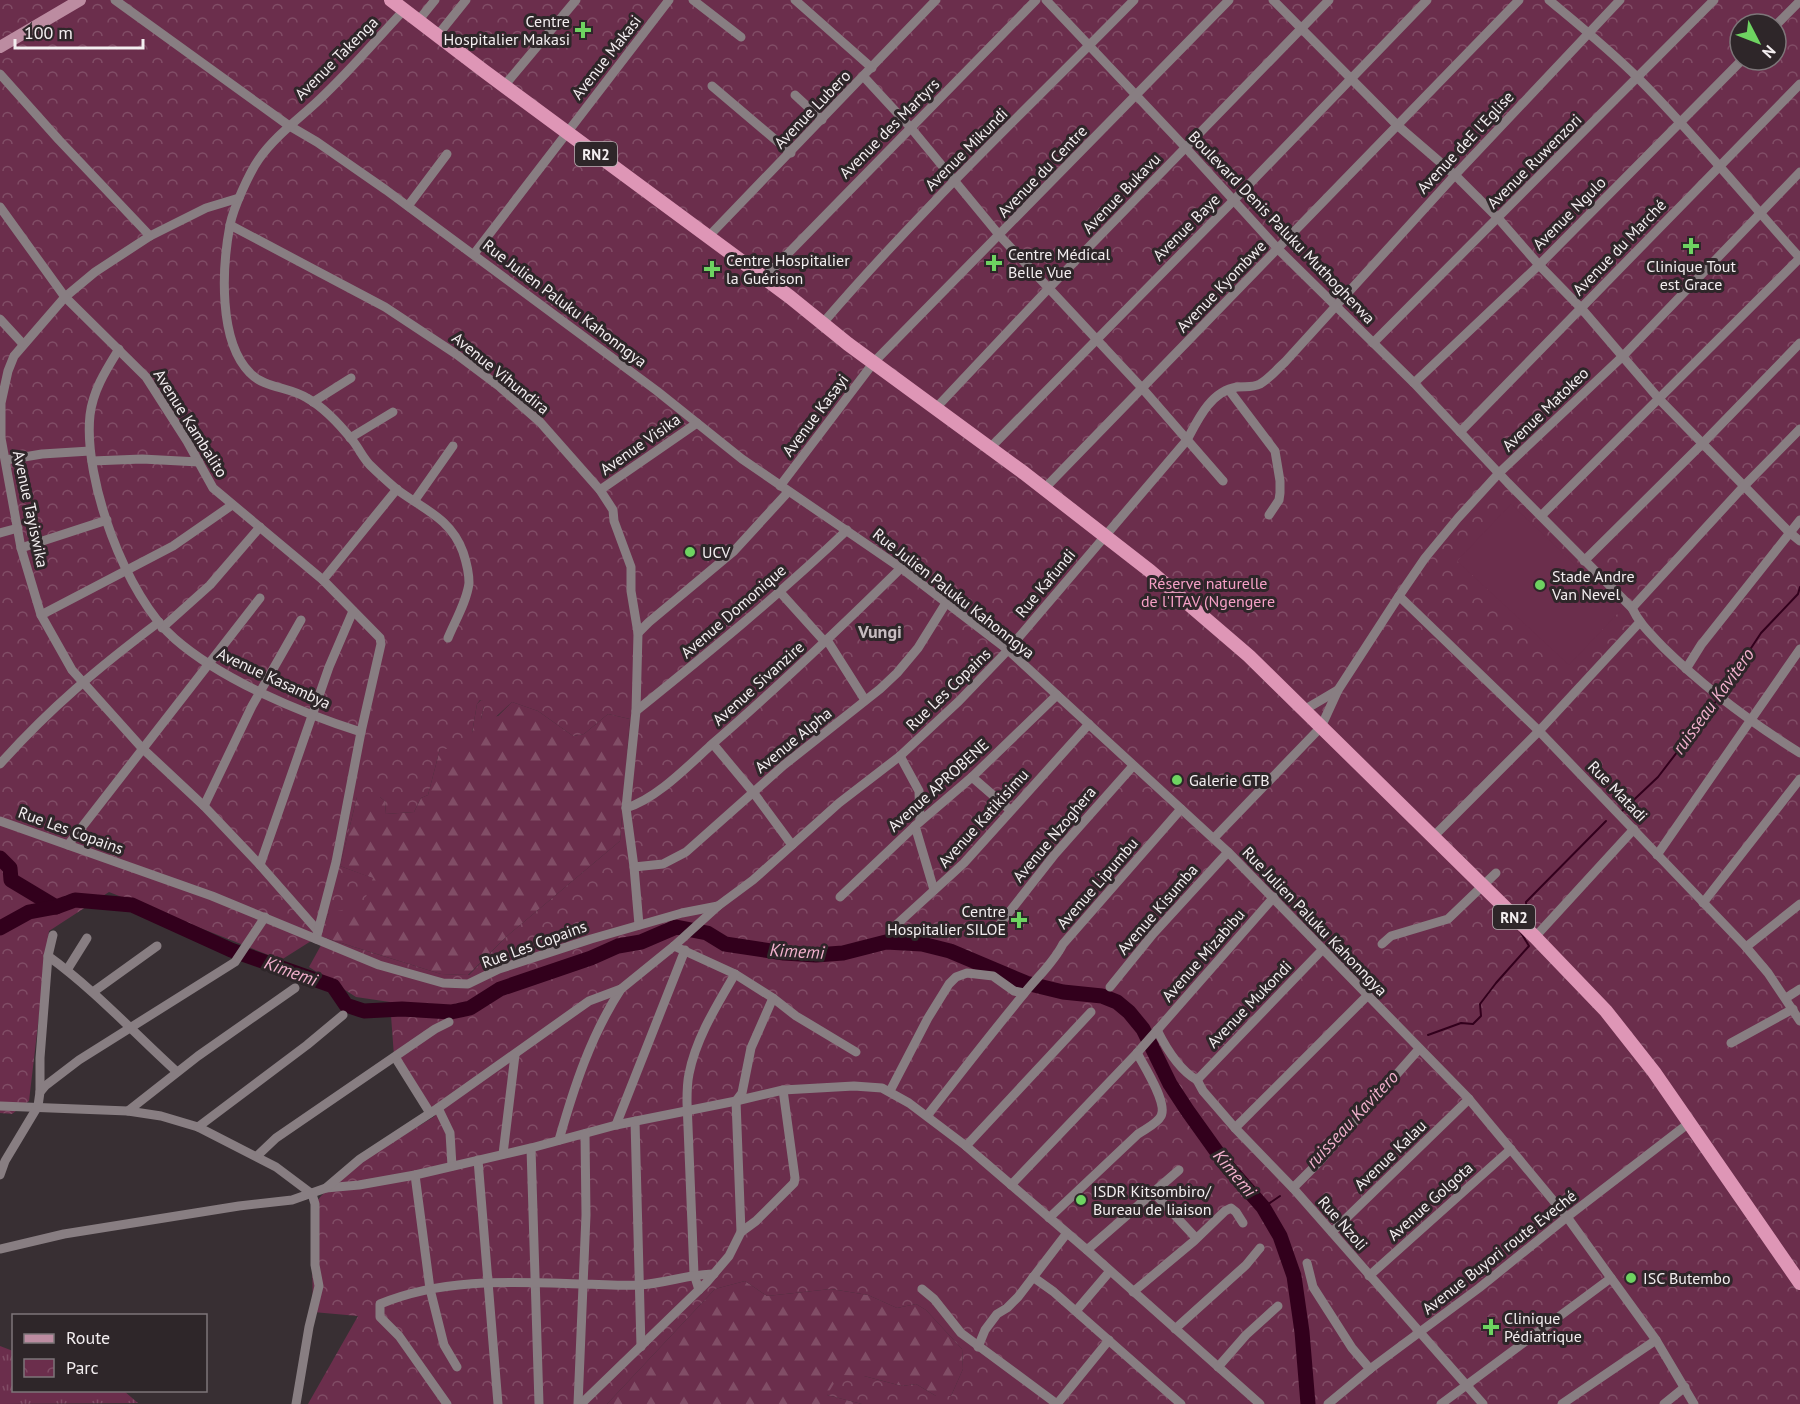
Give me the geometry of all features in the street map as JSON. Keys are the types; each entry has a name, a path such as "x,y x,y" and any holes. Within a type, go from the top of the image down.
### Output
{"highway":[{"name":"RN2","path":"391,0 990,448 1105,536 1216,626 1535,938 1618,1025 1654,1072 1800,1283"}],"main road":[{"path":"0,47 80,0"}],"street":[{"name":"Rue Julien Paluku Kahonngya","path":"115,0 288,125 317,142 474,254 784,489 901,568 1008,650 1214,838 1274,897 1468,1100 1567,1217 1656,1341 1694,1404"},
{"path":"418,21 435,0"},
{"path":"437,36 466,0"},
{"path":"504,86 576,0"},
{"name":"Avenue Makasi","path":"474,254 669,0"},
{"path":"693,0 741,38"},
{"path":"795,0 872,68"},
{"name":"Avenue des Martyrs","path":"764,278 1036,0"},
{"name":"Boulevard Denis Paluku Muthogherwa","path":"1046,0 1278,249 1414,384 1632,608"},
{"name":"Avenue Mikundi","path":"823,323 867,271 1134,0"},
{"name":"Avenue du Centre","path":"874,362 1229,0"},
{"path":"1273,0 1397,125 1455,175 1498,219 1539,266 1581,308 1660,400 1800,541"},
{"name":"Avenue Bukavu","path":"935,409 1049,288 1329,0"},
{"name":"Avenue Baye","path":"990,448 1427,0"},
{"name":"Avenue Kyombwe","path":"1044,489 1519,0"},
{"path":"1541,516 1800,258 1719,165 1638,78 1549,0"},
{"name":"Avenue deE l'Eglise","path":"1229,390 1238,387 1250,388 1262,383 1336,307 1455,175 1620,0"},
{"name":"Avenue Ruwenzori","path":"1373,343 1714,0"},
{"name":"Avenue Lubero","path":"708,237 864,77 931,2"},
{"path":"1788,13 1799,2"},
{"name":"Avenue Takenga","path":"288,125 320,99 404,10"},
{"name":"Avenue Ngulo","path":"1414,384 1539,266 1730,72"},
{"path":"0,74 51,132 150,236"},
{"path":"864,77 956,181 1000,236 1142,388 1223,481"},
{"name":"Avenue du Marché","path":"1460,432 1800,84"},
{"path":"712,86 791,153"},
{"path":"795,95 822,120"},
{"path":"288,125 258,160 239,198 230,225 225,274 226,310 230,336 236,354 252,376 266,383 292,390 313,402 350,438 369,465 451,529 466,560 469,584 448,638"},
{"path":"408,206 447,154"},
{"name":"Avenue Matokeo","path":"1321,727 1338,690 1432,550 1499,473 1623,356 1800,172"},
{"name":"Avenue Tayiswika","path":"239,198 206,208 150,236 95,272 65,297 23,344 8,372 1,403 1,438 21,548 41,615 63,655 81,682 142,748 204,806 260,865 317,935"},
{"name":"Avenue Kambalito","path":"0,207 65,297 146,377 213,488 323,580 378,634 381,644 361,732"},
{"name":"Avenue Vihundira","path":"230,225 385,307 456,354 500,387 540,422 600,490 613,510 614,521 631,567 631,591 638,633 636,711 626,808 639,925"},
{"path":"0,319 23,344"},
{"path":"1584,561 1800,343"},
{"name":"Avenue Kasambya","path":"119,349 95,393 90,416 90,451 98,494 126,571 160,625 208,664 260,691 361,732"},
{"name":"Avenue Kasayi","path":"638,633 734,551 784,489 874,362"},
{"path":"313,402 351,378"},
{"path":"1229,390 1275,451 1280,493 1279,500 1269,515"},
{"name":"Rue Kafundi","path":"1008,650 1187,440 1200,415 1212,401 1229,390"},
{"path":"350,438 393,412"},
{"name":"Avenue Visika","path":"600,490 697,423"},
{"path":"1800,429 1744,486 1632,608 1639,623 1686,669 1800,753"},
{"path":"415,501 453,446"},
{"path":"6,460 42,454 90,451"},
{"path":"92,461 142,459 199,462"},
{"path":"323,580 397,489"},
{"path":"1,500 12,498"},
{"path":"41,615 187,537 232,505"},
{"path":"21,548 107,520"},
{"path":"1686,669 1701,645 1800,520"},
{"path":"0,764 81,682 160,625 210,585 260,527"},
{"path":"0,533 18,528"},
{"name":"Avenue Domonique","path":"636,711 779,591 847,530"},
{"name":"Avenue Sivanzire","path":"626,808 648,797 790,677 901,568"},
{"path":"779,591 826,641 865,700"},
{"name":"Rue Matadi","path":"1399,596 1539,731 1746,947 1786,998 1800,1021"},
{"path":"68,845 260,598"},
{"name":"Avenue Alpha","path":"634,867 663,864 686,852 753,792 897,674 918,648 946,603"},
{"path":"260,865 329,667 353,611"},
{"path":"204,806 260,691 301,620"},
{"path":"1433,837 1539,731 1639,623"},
{"path":"1657,855 1800,649"},
{"name":"Rue Les Copains","path":"0,821 317,935 379,965 442,983 468,984 499,969 591,939 682,913 718,906 753,880 839,803 900,756 959,701 1008,650"},
{"path":"1304,710 1338,690"},
{"name":"Avenue APROBENE","path":"840,897 917,823 972,777 1057,695"},
{"name":"Avenue Katikisimu","path":"895,926 964,863 1089,724"},
{"path":"1214,838 1321,727"},
{"path":"317,935 336,862 361,732"},
{"path":"713,744 753,792 792,845"},
{"path":"900,756 919,791 917,823 934,890"},
{"name":"Avenue Nzoghera","path":"1000,924 1055,854 1133,766"},
{"path":"972,777 1010,810"},
{"path":"1703,903 1800,779"},
{"name":"Avenue Lipumbu","path":"927,1116 1024,993 1059,953 1063,944 1181,809"},
{"path":"1535,938 1634,829"},
{"name":"Avenue Kisumba","path":"1110,987 1153,934 1228,852"},
{"path":"1382,944 1391,936 1448,919 1496,873"},
{"name":"Avenue Mizabibu","path":"1011,1185 1138,1051 1274,897"},
{"path":"1746,947 1800,904"},
{"path":"559,1140 573,1090 606,1011 621,989 718,906"},
{"path":"40,1092 53,1079 79,1060 235,962 265,917"},
{"path":"0,1175 5,1161 38,1106 48,956 52,935"},
{"path":"67,970 87,938"},
{"path":"93,992 157,946"},
{"path":"674,946 735,974 796,1016 856,1052"},
{"name":"Avenue Mukondi","path":"1197,1080 1323,949"},
{"path":"616,1125 684,950"},
{"path":"48,956 93,992 177,1072"},
{"path":"890,1091 928,1018 956,976 967,973 993,976 1014,991 1024,993"},
{"path":"699,1290 694,1274 687,1081 692,1062 714,1010 735,974"},
{"path":"128,1111 177,1072 295,988"},
{"path":"0,1250 64,1234 239,1206 292,1200 312,1194 326,1188 360,1159 434,1111 589,1001 621,989"},
{"path":"1786,998 1800,989"},
{"path":"1235,1128 1367,996"},
{"path":"741,1232 736,1101 742,1093 751,1048 773,998"},
{"path":"1731,1043 1793,1009"},
{"path":"966,1146 1091,1012"},
{"path":"198,1127 343,1016"},
{"path":"257,1156 276,1138 435,1029 449,1022"},
{"name":"Rue Nzoli","path":"1156,1031 1186,1073 1197,1080 1203,1091 1235,1128 1293,1188 1483,1404"},
{"path":"1293,1188 1419,1049"},
{"path":"1049,1218 1138,1134 1154,1124 1161,1116 1163,1108 1161,1098 1138,1051"},
{"path":"503,1154 515,1055"},
{"path":"394,1057 450,1133 452,1166"},
{"path":"326,1188 359,1185 415,1175 531,1148 616,1125 783,1090 854,1086 890,1091 966,1146 1260,1404"},
{"path":"580,1404 699,1290 729,1256 741,1232 756,1221 794,1183 783,1090"},
{"name":"Avenue Kalau","path":"1332,1232 1468,1100"},
{"path":"0,1106 128,1111 161,1116 198,1127 257,1156 312,1194 315,1204 315,1265 319,1286 296,1404"},
{"path":"635,1122 641,1347"},
{"name":"Avenue Buyori route Eveché","path":"1328,1404 1370,1369 1479,1288 1689,1124"},
{"path":"580,1404 586,1215 585,1134"},
{"path":"531,1148 539,1404"},
{"name":"Avenue Golgota","path":"1369,1276 1511,1149"},
{"path":"478,1160 498,1404"},
{"path":"1087,1250 1179,1170"},
{"path":"415,1175 430,1289 444,1345 457,1366"},
{"path":"1153,1192 1196,1238"},
{"path":"1133,1292 1231,1208 1243,1223"},
{"path":"978,1347 985,1330 997,1314 1018,1297 1067,1233"},
{"path":"1174,1329 1246,1265 1260,1248"},
{"path":"1308,1263 1313,1287 1340,1324 1353,1348 1370,1369"},
{"path":"1076,1311 1110,1271"},
{"path":"447,1404 399,1336 380,1317 380,1304 402,1295 430,1289 489,1282 639,1285 694,1274 714,1274"},
{"path":"1033,1277 1076,1311 1181,1404"},
{"path":"1441,1404 1611,1278"},
{"path":"922,1289 939,1305 961,1333 1057,1404 1108,1340"},
{"path":"1218,1367 1246,1335 1278,1306"},
{"path":"1563,1404 1656,1341"},
{"path":"1664,1404 1685,1387"}],"green space":[{"name":"Réserve naturelle de l'ITAV (Ngengere","path":"0,0 1800,0 1800,1404 862,1404 827,1395 839,1375 864,1376 902,1386 916,1384 936,1396 951,1396 963,1369 962,1349 926,1310 916,1304 897,1308 868,1295 831,1289 767,1296 745,1281 715,1289 607,1404 308,1404 358,1316 313,1312 311,1209 334,1183 350,1170 435,1116 394,1056 390,1002 356,997 309,967 325,938 441,974 469,975 506,937 620,841 630,719 608,714 584,734 573,736 538,711 512,702 486,726 481,719 484,706 483,701 480,700 466,749 440,749 428,795 421,798 414,812 385,814 386,802 380,797 357,797 340,866 373,878 363,905 329,913 319,936 281,960 109,892 49,931 29,1101 12,1114 0,1113"},
{"name":"Stade Andre Van Nevel","path":"1511,504 1622,609 1569,665 1457,561"},
{"path":"481,700 484,701 484,706 481,719 498,716 512,702 538,711 573,736 584,734 608,714 630,719 620,841 506,937 468,975 441,974 319,936 329,913 372,878 340,866 357,797 380,797 386,802 385,814 414,812 421,798 428,795 440,749 472,733 477,704"},
{"path":"745,1281 767,1296 831,1289 868,1295 897,1308 916,1304 926,1310 962,1349 963,1369 951,1396 936,1396 916,1384 902,1386 864,1376 827,1395 862,1404 607,1404 715,1289"},
{"path":"0,1346 12,1351 12,1392 125,1392 138,1403 0,1404"}],"waterway":[{"name":"ruisseau Kavitero","path":"1720,695 1761,633 1798,594 1800,587"},
{"name":"ruisseau Kavitero","path":"1622,811 1658,777 1717,700"},
{"name":"ruisseau Kavitero","path":"1527,920 1526,902 1606,821"},
{"path":"0,858 10,868 11,880 56,907"},
{"name":"Kimemi","path":"0,928 29,912 56,907 75,900 132,905 231,950 333,986 346,1005 364,1011 402,1009 451,1012 470,1008 500,989 591,958 618,946 641,942 676,927 707,933 725,944 784,953 816,955 843,953 886,942 922,944 950,951 1026,983 1063,992 1102,996 1117,1002 1143,1029 1170,1084 1187,1110 1227,1166 1263,1207 1280,1236 1294,1276 1302,1332 1308,1404"},
{"name":"ruisseau Kavitero","path":"1428,1035 1461,1023 1473,1024 1481,1016 1480,1004 1529,946 1520,931"},
{"name":"ruisseau Kavitero","path":"1264,1207 1280,1196"}],"place":[{"name":"Centre Hospitalier Makasi","path":"583,30"},
{"name":"Clinique Tout est Grace","path":"1691,246"},
{"name":"Centre Médical Belle Vue","path":"994,263"},
{"name":"Centre Hospitalier la Guérison","path":"712,269"},
{"name":"UCV","path":"690,552"},
{"name":"Stade Andre Van Nevel","path":"1540,585"},
{"name":"Galerie GTB","path":"1177,780"},
{"name":"Centre Hospitalier SILOE","path":"1019,920"},
{"name":"ISDR Kitsombiro/ Bureau de liaison","path":"1081,1200"},
{"name":"ISC Butembo","path":"1631,1278"},
{"name":"Clinique Pédiatrique","path":"1491,1327"}],"district":[{"name":"Vungi","path":"880,631"}]}
